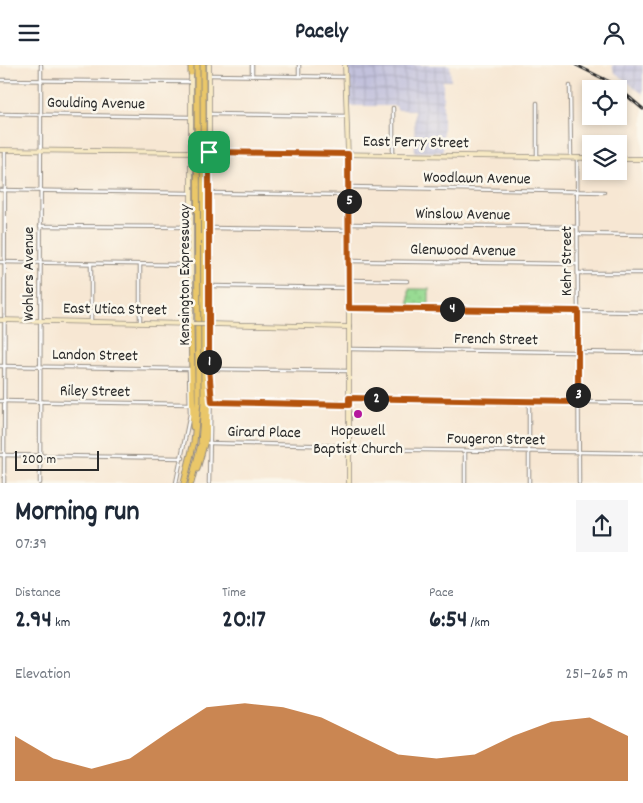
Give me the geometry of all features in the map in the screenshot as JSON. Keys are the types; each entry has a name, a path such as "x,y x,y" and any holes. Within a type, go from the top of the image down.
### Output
{"highway":[{"path":"191,65 191,73"},
{"name":"Kensington Expressway","path":"184,483 194,442 198,401 197,65"},
{"name":"Kensington Expressway","path":"192,481 200,444 204,401 203,65"},
{"path":"192,325 194,442"},
{"path":"192,481 203,453 206,437 209,368"}],"street":[{"name":"Wohlers Avenue","path":"40,483 41,65"},
{"path":"209,65 208,324 212,402 208,443 209,483"},
{"path":"252,65 252,75"},
{"path":"299,65 299,76"},
{"path":"345,65 349,187 349,483"},
{"path":"176,483 183,458 190,404 189,369 192,325 191,73"},
{"path":"209,75 346,77"},
{"path":"0,80 191,82"},
{"path":"570,86 571,158"},
{"path":"537,103 537,157"},
{"path":"393,108 393,155"},
{"name":"Goulding Avenue","path":"0,114 191,117"},
{"path":"209,114 347,116"},
{"path":"2,150 5,190 2,320 4,401 2,455 4,483"},
{"name":"East Ferry Street","path":"2,150 582,158"},
{"name":"Kehr Street","path":"577,158 579,483"},
{"path":"627,159 643,159"},
{"name":"Woodlawn Avenue","path":"349,187 604,192"},
{"path":"0,190 191,193"},
{"path":"209,193 349,195"},
{"name":"Winslow Avenue","path":"349,224 578,227"},
{"path":"40,226 192,227"},
{"path":"209,228 349,230"},
{"path":"578,234 643,235"},
{"name":"Glenwood Avenue","path":"349,261 578,264"},
{"path":"0,263 192,265"},
{"path":"91,263 91,322"},
{"path":"140,264 140,323"},
{"path":"578,273 643,273"},
{"path":"349,280 407,281"},
{"path":"209,286 349,288"},
{"path":"349,308 643,312"},
{"name":"East Utica Street","path":"2,320 349,327"},
{"name":"French Street","path":"349,349 643,353"},
{"name":"Landon Street","path":"2,366 189,369"},
{"path":"209,368 349,371"},
{"path":"349,398 643,403"},
{"name":"Riley Street","path":"0,401 190,404"},
{"path":"529,401 529,483"},
{"path":"212,402 349,405"},
{"name":"Girard Place","path":"208,443 349,447"},
{"name":"Fougeron Street","path":"349,447 465,451 643,453"},
{"path":"465,451 465,483"},
{"path":"2,455 183,458"}],"shaded area":[{"path":"348,65 450,65 451,81 443,81 443,152 415,152 414,110 397,110 396,106 349,106"},
{"path":"612,65 643,65 643,94 627,80 614,72"}],"green space":[{"path":"409,289 429,289 429,305 409,305"}],"railway":[{"path":"576,65 612,83 643,109"}],"place":[{"name":"Hopewell Baptist Church","path":"358,414"}],"route":[{"path":"209,152 348,154 349,308 578,311 578,402 349,398 349,405 212,402 209,368 209,152"}]}
